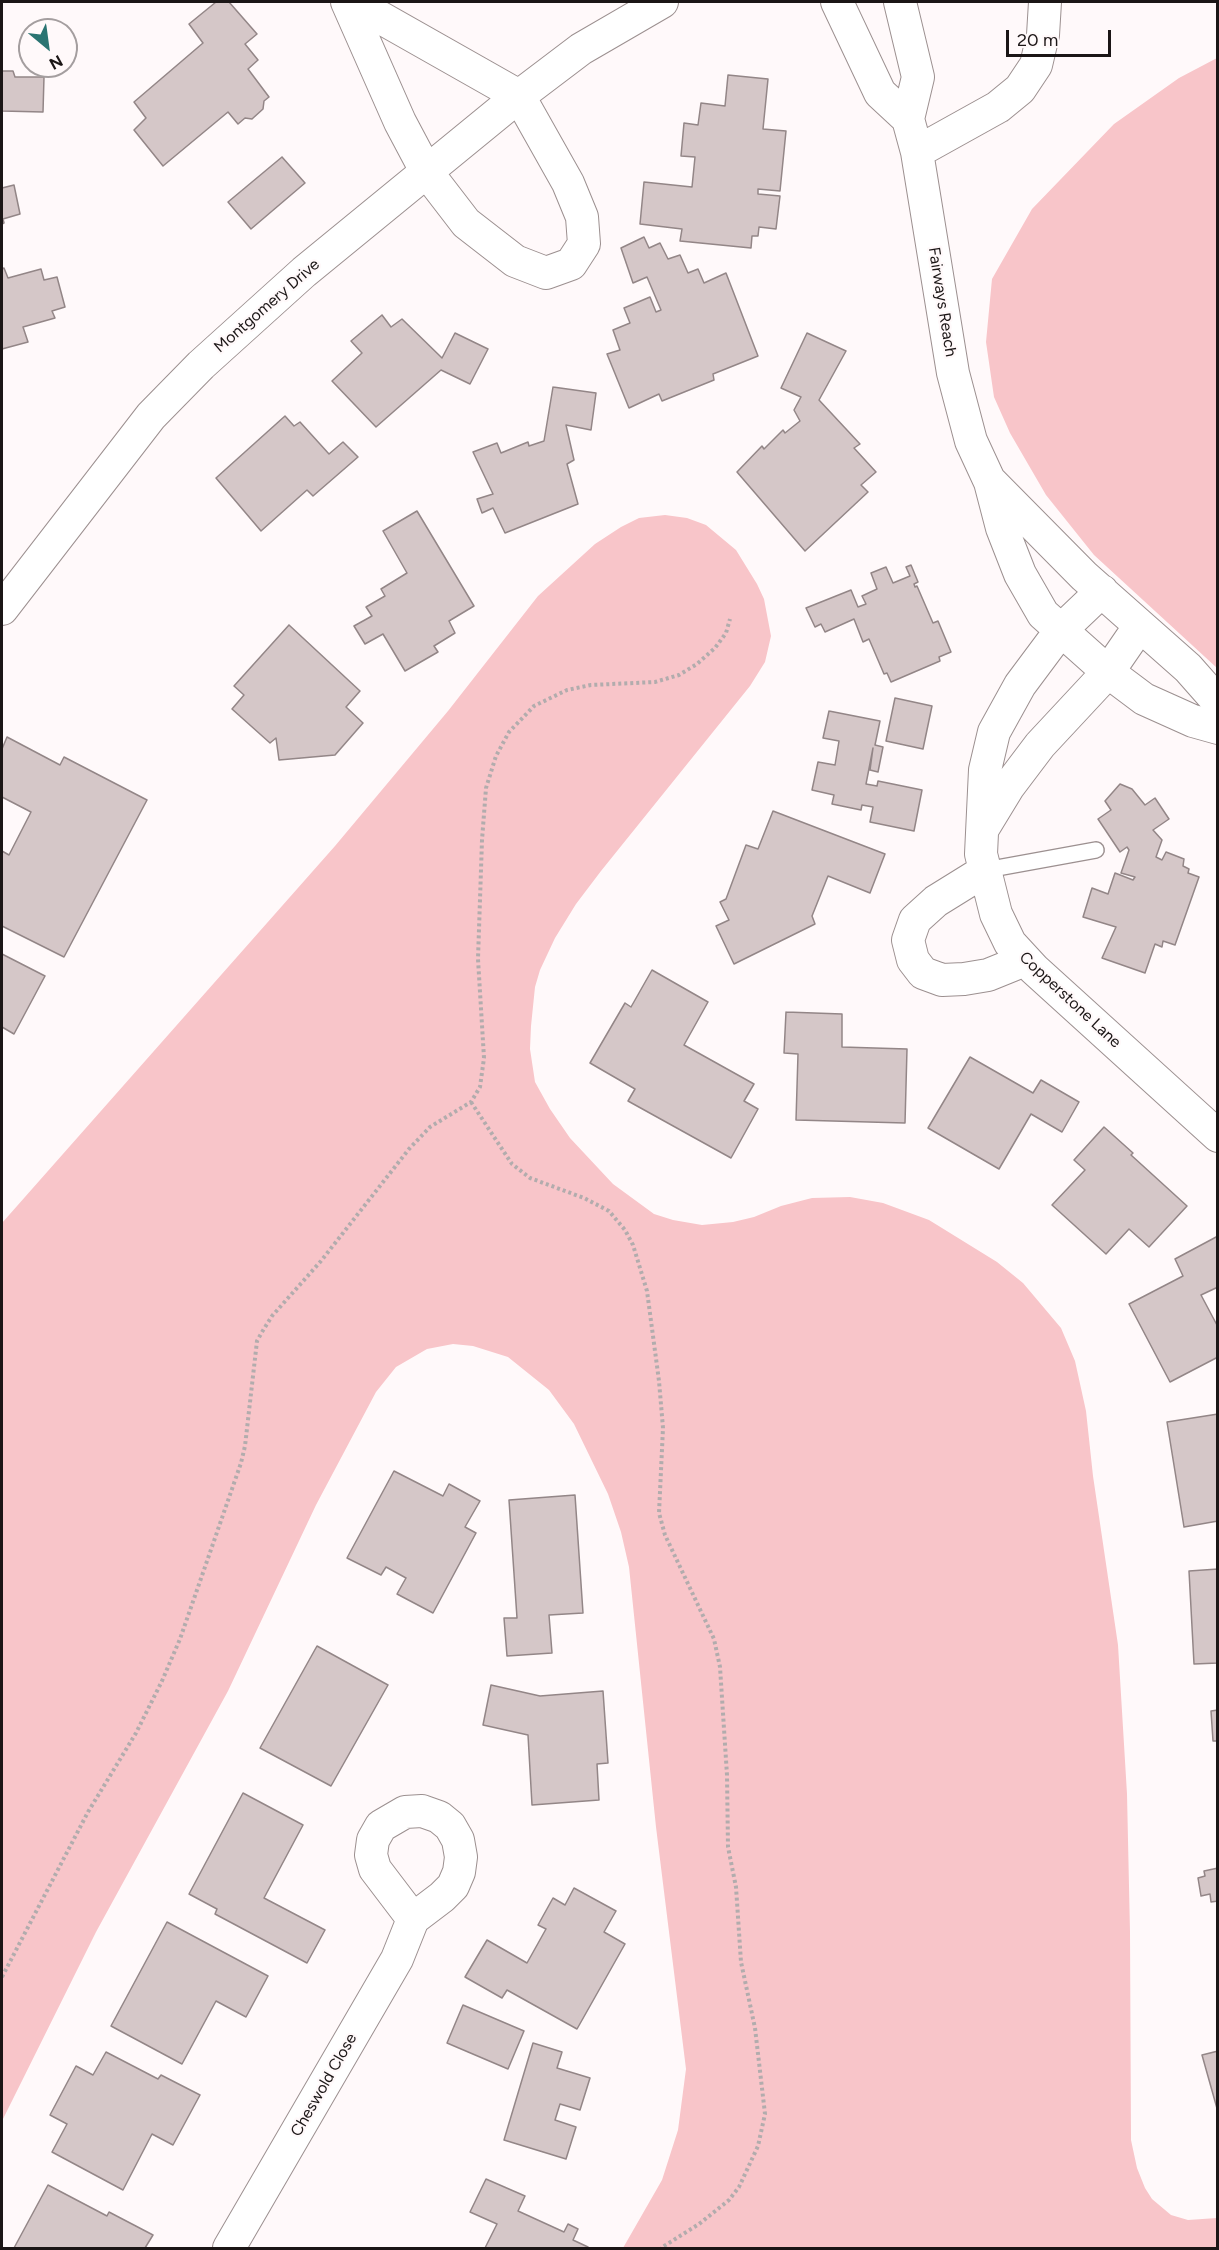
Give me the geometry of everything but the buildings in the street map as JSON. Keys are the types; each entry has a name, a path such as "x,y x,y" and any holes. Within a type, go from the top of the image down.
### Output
{"street":[{"path":"347,2 400,122 426,171 466,223 515,261 546,273 572,264 584,244 582,217 568,183 519,96 352,2"},
{"name":"Montgomery Drive","path":"581,49 621,2"},
{"name":"Montgomery Drive","path":"2,609 151,416 201,365 295,280 519,96 581,49 663,2"},
{"path":"837,2 880,93 908,119"},
{"name":"Fairways Reach","path":"900,2 918,77 908,119 917,152 953,373 971,441 990,482 1002,528 1020,574 1043,614 1108,672 1144,699 1193,721 1218,729"},
{"path":"917,152 998,107 1020,89 1036,65 1043,35 1046,2"},
{"name":"Fairways Reach","path":"990,482 1139,627 1188,668 1218,702"},
{"name":"Copperstone Lane","path":"1102,591 1061,630 1020,685 994,732 985,770 981,854 996,914 1010,943 1025,960 1218,1136"},
{"path":"981,830 1009,786 1040,745 1108,672 1139,627"},
{"path":"986,870 936,901 915,920 908,940 913,960 924,974 942,980 988,975 1025,960"},
{"name":"Cheswold Close","path":"229,2248 397,1959 413,1918"}],"lane":[{"path":"986,870 1096,850"}],"path":[{"path":"2,1977 88,1812 136,1732 180,1639 241,1463 257,1341 272,1316 321,1261 409,1149 430,1127 471,1102 480,1087 484,1058 478,959 482,840 486,788 500,748 523,715 551,696 591,685 655,682 679,675 697,664 715,648 726,633 730,619"},
{"path":"471,1102 512,1164 530,1178 584,1198 609,1211 625,1230 633,1245 647,1291 659,1381 663,1428 659,1513 665,1536 714,1639 720,1667 729,1847 736,1887 741,1962 755,2028 765,2114 759,2146 739,2187 729,2200 699,2224 661,2248"}],"shaded area":[{"path":"1217,58 1217,668 1094,555 1046,495 1010,433 994,397 986,342 992,279 1032,209 1114,124 1179,78"},
{"path":"665,515 687,518 706,525 736,550 764,599 771,636 765,662 750,686 601,871 576,904 555,938 535,987 530,1049 535,1082 570,1138 613,1184 654,1214 702,1225 754,1217 781,1206 812,1198 850,1197 883,1203 929,1220 997,1262 1023,1283 1061,1328 1075,1361 1086,1411 1093,1476 1118,1645 1127,1794 1131,2140 1137,2168 1152,2199 1171,2215 1188,2220 1217,2218 1217,2248 623,2248 662,2180 678,2130 686,2069 656,1827 629,1567 621,1532 608,1494 574,1424 549,1390 508,1357 473,1346 453,1344 427,1349 396,1367 376,1392 316,1505 228,1691 96,1932 2,2121 2,1223 335,846 448,711 538,596 595,544 621,527 639,518"}]}
